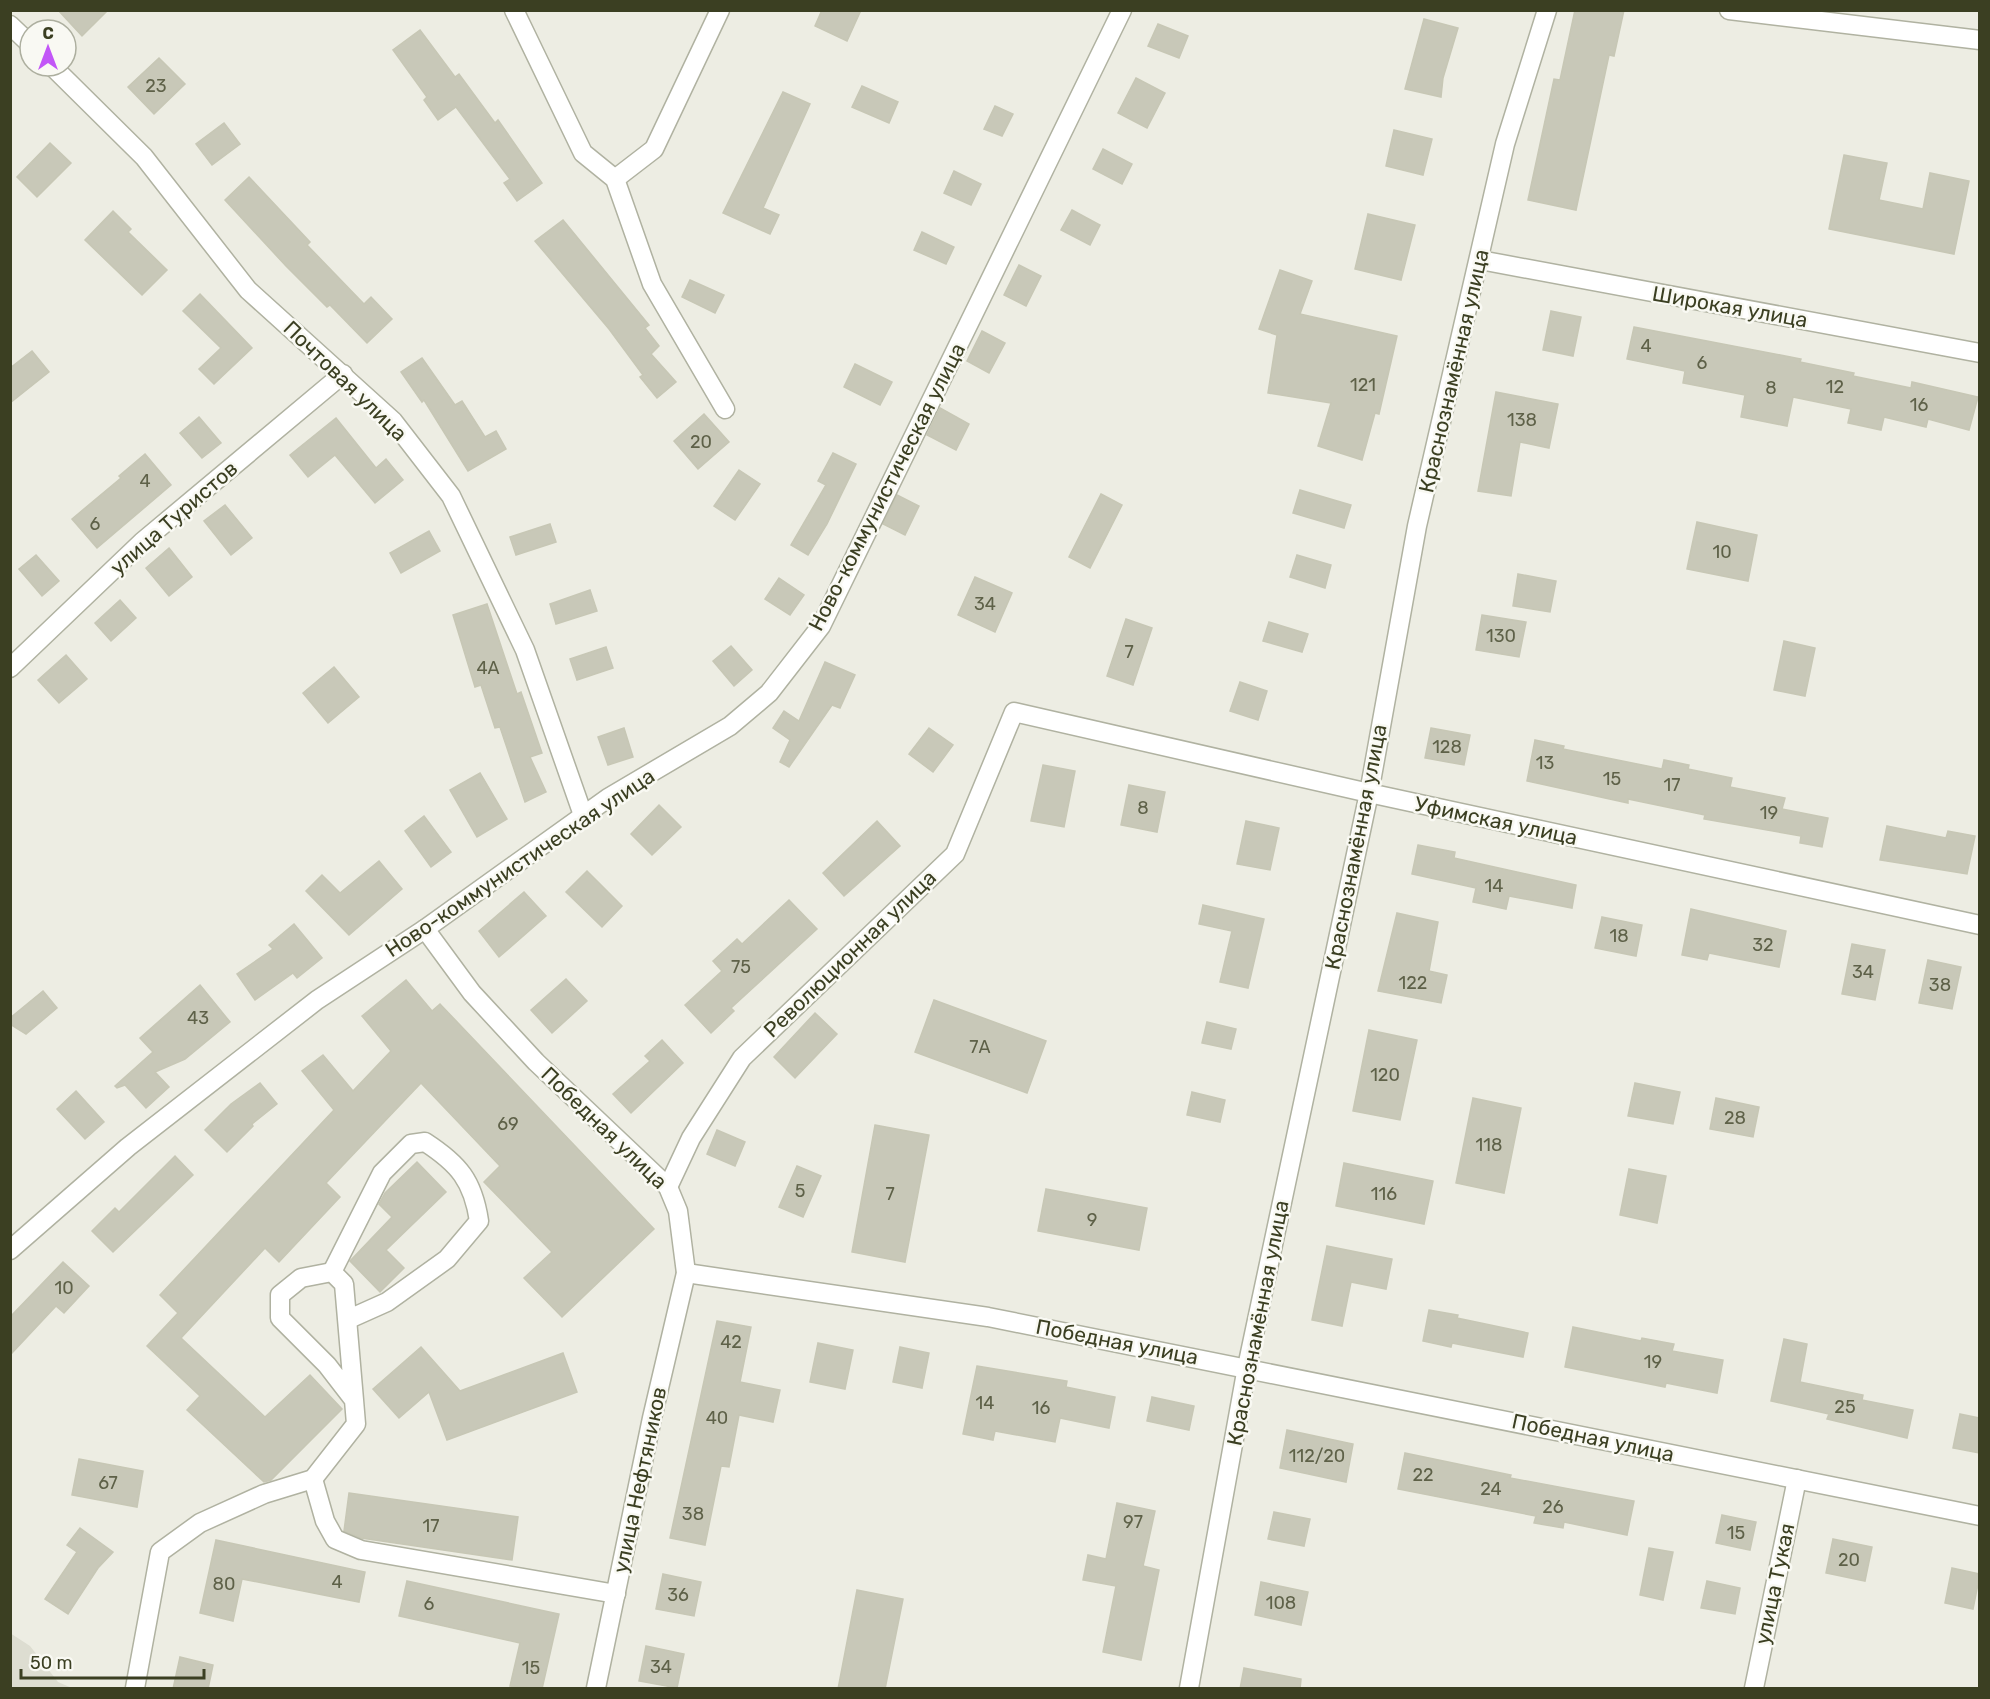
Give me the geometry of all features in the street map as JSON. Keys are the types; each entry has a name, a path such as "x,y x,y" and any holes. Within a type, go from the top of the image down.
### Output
{"street":[{"path":"514,10 583,153 615,179 652,285 725,409"},
{"path":"615,179 654,149 720,10"},
{"name":"Ново-коммунистическая улица","path":"10,1250 128,1146 317,1000 425,929 608,798 730,726 768,693 821,626 1122,10"},
{"name":"Краснознамённая улица","path":"1189,1689 1247,1367 1369,793 1417,526 1505,144 1546,10"},
{"path":"1729,10 1773,12 1980,40"},
{"name":"Почтовая улица","path":"64,78 144,157 249,290 393,421 451,496 525,650 583,815"},
{"name":"Широкая улица","path":"1480,260 1980,353"},
{"name":"улица Туристов","path":"10,668 142,542 343,374"},
{"name":"Уфимская улица","path":"1014,712 1369,793 1980,925"},
{"name":"Революционная улица","path":"668,1187 692,1138 742,1058 955,854 1014,712"},
{"name":"Победная улица","path":"425,929 472,993 536,1062 668,1187 678,1211 686,1273 988,1317 1247,1367 1980,1516"},
{"path":"332,1272 382,1173 411,1144 425,1142 441,1152 462,1172 475,1194 479,1221 447,1259 387,1302 349,1319"},
{"path":"135,1689 160,1552 200,1523 264,1494 313,1479 356,1424 349,1319 344,1284 332,1272"},
{"path":"332,1272 301,1278 280,1295 280,1318 327,1365 354,1400"},
{"name":"улица Нефтяников","path":"596,1689 652,1418 686,1273"},
{"path":"313,1479 325,1521 336,1539 361,1550 616,1594"},
{"name":"улица Тукая","path":"1754,1689 1797,1479"}],"shaded area":[{"path":"10,1633 30,1646 58,1682 72,1688 11,1688"}],"building":[{"path":"58,10 108,10 82,36 78,32 78,18 65,18"},
{"path":"822,10 861,10 847,41 815,26"},
{"path":"1575,10 1624,10 1614,56 1609,55 1576,210 1528,200 1554,79 1560,80"},
{"path":"1424,19 1458,28 1443,78 1441,97 1405,89"},
{"path":"1158,24 1188,36 1179,58 1148,46"},
{"path":"420,30 455,77 459,74 495,123 498,120 542,183 517,201 504,183 510,179 456,107 438,120 424,100 427,97 393,50"},
{"path":"159,58 185,84 154,114 128,87"},
{"path":"1136,78 1165,93 1147,128 1118,113"},
{"path":"862,86 898,102 889,123 852,107"},
{"path":"783,92 810,104 763,208 779,215 770,234 723,213"},
{"path":"995,106 1013,114 1002,136 984,129"},
{"path":"224,123 240,144 212,165 196,144"},
{"path":"1394,130 1432,139 1423,175 1386,166"},
{"path":"50,143 71,163 37,197 17,177"},
{"path":"1103,149 1132,164 1122,184 1093,169"},
{"path":"1844,155 1887,163 1879,200 1923,209 1930,173 1969,181 1954,254 1829,229"},
{"path":"954,171 981,184 971,205 944,193"},
{"path":"249,177 310,242 307,245 364,304 371,297 392,319 367,343 330,305 327,307 286,266 225,200"},
{"path":"1072,210 1100,225 1090,245 1061,230"},
{"path":"113,211 131,229 128,232 167,270 142,295 85,240"},
{"path":"1368,214 1415,225 1401,280 1355,269"},
{"path":"563,220 649,325 645,328 659,346 651,354 676,382 657,398 640,377 643,375 609,329 535,241"},
{"path":"922,232 954,247 946,264 914,250"},
{"path":"1019,265 1041,276 1026,306 1004,295"},
{"path":"1280,270 1312,281 1300,314 1397,336 1379,414 1375,413 1362,460 1318,446 1331,403 1268,393 1277,335 1259,329"},
{"path":"690,280 724,295 715,313 682,297"},
{"path":"200,294 252,348 214,384 199,369 221,348 183,311"},
{"path":"1551,311 1581,317 1573,356 1543,350"},
{"path":"1634,327 1801,359 1800,362 1854,373 1853,376 1911,388 1912,382 1978,397 1969,430 1928,419 1926,427 1884,417 1881,430 1848,423 1851,409 1793,397 1787,426 1741,417 1745,395 1683,383 1685,371 1627,359"},
{"path":"982,331 1005,343 989,373 967,361"},
{"path":"32,351 49,372 10,403 10,368"},
{"path":"422,358 455,405 462,401 485,437 496,431 506,449 468,471 424,400 422,402 401,372"},
{"path":"855,364 892,382 880,405 844,387"},
{"path":"1496,392 1558,404 1549,448 1520,442 1511,496 1478,491"},
{"path":"940,408 969,424 956,450 927,435"},
{"path":"704,414 729,442 698,469 674,441"},
{"path":"199,417 221,443 202,458 180,433"},
{"path":"336,418 376,468 386,459 403,480 375,503 335,455 308,477 290,455"},
{"path":"833,453 856,464 827,524 808,555 791,545 826,485 818,481"},
{"path":"145,454 171,485 97,548 72,519 121,478 119,476"},
{"path":"739,470 760,484 735,520 714,506"},
{"path":"1300,490 1351,505 1344,528 1293,513"},
{"path":"1101,494 1122,505 1090,568 1069,557"},
{"path":"897,495 919,506 905,535 883,524"},
{"path":"225,505 252,538 231,555 204,521"},
{"path":"1697,522 1757,535 1748,581 1687,569"},
{"path":"550,524 556,542 516,555 510,537"},
{"path":"429,531 440,551 401,573 390,553"},
{"path":"169,548 192,577 169,596 146,568"},
{"path":"36,555 59,581 42,596 19,569"},
{"path":"1297,555 1331,565 1325,588 1290,577"},
{"path":"1518,574 1556,581 1550,612 1513,606"},
{"path":"975,577 1012,593 995,632 958,615"},
{"path":"779,578 804,595 790,615 765,599"},
{"path":"590,590 597,611 556,624 550,604"},
{"path":"120,600 136,618 111,641 95,623"},
{"path":"487,604 517,694 521,692 542,753 530,757 546,792 525,802 500,727 495,728 481,685 475,687 453,615"},
{"path":"1482,615 1526,622 1519,657 1476,650"},
{"path":"1126,619 1152,628 1133,685 1107,676"},
{"path":"1269,622 1308,634 1302,652 1263,641"},
{"path":"1784,641 1815,648 1805,696 1774,690"},
{"path":"731,646 752,670 734,686 713,661"},
{"path":"606,647 613,668 577,680 570,659"},
{"path":"66,655 87,679 59,703 38,680"},
{"path":"825,662 855,675 840,708 832,705 789,767 780,762 790,740 773,728 784,711 799,721"},
{"path":"334,667 359,697 328,723 303,693"},
{"path":"1240,682 1267,691 1258,720 1230,711"},
{"path":"624,728 633,757 608,765 598,737"},
{"path":"929,728 953,745 933,772 909,754"},
{"path":"1431,728 1470,735 1464,765 1425,758"},
{"path":"1535,740 1564,746 1563,749 1662,769 1664,760 1689,765 1688,769 1732,778 1730,787 1785,798 1782,809 1828,818 1822,847 1800,843 1801,836 1704,819 1705,815 1628,799 1628,803 1527,781"},
{"path":"1043,765 1075,771 1064,827 1031,821"},
{"path":"480,773 507,819 477,837 450,790"},
{"path":"1129,785 1165,792 1157,832 1121,825"},
{"path":"659,805 681,827 652,855 631,834"},
{"path":"424,816 451,852 431,867 405,831"},
{"path":"877,821 900,846 844,896 823,873"},
{"path":"1246,821 1279,828 1270,870 1237,864"},
{"path":"1887,826 1946,838 1948,831 1975,836 1967,874 1880,860"},
{"path":"1418,845 1455,852 1454,858 1576,885 1572,908 1509,896 1506,909 1473,902 1476,888 1412,874"},
{"path":"379,861 402,889 349,935 306,891 322,875 340,893"},
{"path":"587,871 622,906 602,927 566,892"},
{"path":"524,892 546,916 499,957 479,931"},
{"path":"789,900 817,929 731,1008 734,1011 711,1033 685,1005 722,971 713,961 737,939 742,944"},
{"path":"1203,905 1264,919 1248,988 1220,982 1232,931 1199,924"},
{"path":"1691,909 1786,931 1779,967 1709,953 1707,960 1682,955"},
{"path":"1397,913 1438,922 1429,971 1447,975 1441,1003 1378,991"},
{"path":"1602,917 1642,925 1636,956 1595,948"},
{"path":"294,924 322,958 297,978 293,973 255,1000 237,974 273,949 269,945"},
{"path":"1852,944 1885,950 1875,1000 1842,994"},
{"path":"1928,960 1961,967 1952,1009 1919,1003"},
{"path":"566,979 587,1001 552,1033 531,1010"},
{"path":"406,980 432,1011 440,1004 654,1229 562,1317 524,1278 552,1252 484,1182 500,1166 421,1083 326,1183 340,1197 279,1262 265,1248 181,1338 265,1417 310,1375 342,1409 271,1480 264,1482 187,1410 200,1396 147,1346 178,1313 160,1295 334,1110 302,1071 323,1055 353,1091 391,1051 362,1016"},
{"path":"200,985 230,1022 185,1059 155,1072 169,1087 146,1108 125,1085 117,1088 115,1086 153,1052 140,1038"},
{"path":"43,991 57,1008 26,1034 10,1024 10,1018"},
{"path":"934,1000 1046,1041 1027,1093 915,1052"},
{"path":"815,1013 837,1034 795,1078 774,1057"},
{"path":"1207,1022 1236,1029 1231,1049 1202,1043"},
{"path":"1369,1030 1417,1040 1400,1120 1353,1111"},
{"path":"662,1040 683,1063 631,1113 613,1094 650,1061 645,1056"},
{"path":"260,1083 277,1104 252,1124 253,1126 227,1152 205,1130 231,1104"},
{"path":"1635,1083 1680,1092 1673,1124 1628,1116"},
{"path":"76,1091 104,1122 85,1139 57,1109"},
{"path":"1192,1092 1225,1100 1220,1122 1187,1115"},
{"path":"1473,1098 1521,1108 1504,1193 1456,1183"},
{"path":"1716,1098 1759,1107 1753,1137 1710,1129"},
{"path":"875,1125 929,1135 905,1262 852,1252"},
{"path":"717,1130 745,1142 735,1166 707,1154"},
{"path":"175,1156 193,1175 113,1252 92,1231 115,1208 119,1212"},
{"path":"417,1162 446,1192 386,1250 404,1268 380,1292 350,1261 392,1217 379,1204 385,1193"},
{"path":"1344,1163 1433,1181 1424,1224 1336,1206"},
{"path":"797,1166 821,1176 803,1217 779,1207"},
{"path":"1629,1169 1666,1176 1657,1223 1620,1215"},
{"path":"1046,1189 1147,1208 1139,1250 1038,1231"},
{"path":"1327,1246 1392,1259 1386,1289 1351,1282 1342,1326 1312,1320"},
{"path":"63,1262 89,1286 64,1313 56,1306 10,1355 10,1317"},
{"path":"1429,1310 1528,1333 1523,1357 1452,1343 1451,1347 1423,1341"},
{"path":"717,1321 751,1327 740,1382 780,1390 773,1422 739,1415 729,1467 721,1466 705,1545 670,1538"},
{"path":"1573,1327 1641,1341 1642,1338 1674,1344 1672,1351 1723,1360 1717,1393 1666,1383 1665,1387 1565,1367"},
{"path":"1784,1339 1807,1344 1800,1382 1863,1395 1862,1400 1913,1410 1907,1438 1827,1419 1829,1414 1771,1401"},
{"path":"818,1343 853,1350 845,1389 810,1382"},
{"path":"421,1347 460,1391 563,1353 577,1392 447,1440 429,1392 399,1418 373,1389"},
{"path":"900,1347 929,1353 922,1388 893,1382"},
{"path":"977,1366 1067,1381 1066,1387 1115,1397 1109,1428 1060,1418 1055,1442 995,1431 993,1440 963,1434"},
{"path":"1152,1397 1194,1406 1189,1430 1147,1421"},
{"path":"1960,1414 1980,1418 1980,1453 1953,1448"},
{"path":"1287,1430 1353,1444 1346,1482 1280,1468"},
{"path":"1405,1453 1511,1475 1510,1478 1634,1501 1627,1535 1564,1522 1563,1528 1534,1523 1536,1516 1398,1489"},
{"path":"79,1459 143,1471 137,1507 72,1495"},
{"path":"349,1493 518,1517 512,1560 361,1538 344,1531"},
{"path":"1117,1503 1155,1511 1143,1566 1159,1570 1141,1660 1103,1652 1116,1586 1083,1580 1088,1555 1106,1559"},
{"path":"1274,1512 1310,1519 1304,1546 1268,1539"},
{"path":"1722,1515 1756,1522 1750,1550 1716,1543"},
{"path":"80,1528 113,1552 98,1568 68,1614 45,1599 77,1552 67,1545"},
{"path":"1833,1539 1872,1547 1865,1581 1826,1573"},
{"path":"216,1540 365,1572 359,1602 242,1579 233,1621 200,1613"},
{"path":"1649,1548 1673,1552 1663,1600 1640,1595"},
{"path":"1952,1568 1980,1574 1973,1609 1945,1603"},
{"path":"663,1574 701,1582 694,1616 656,1609"},
{"path":"407,1581 559,1614 542,1689 510,1686 520,1643 399,1616"},
{"path":"1707,1581 1740,1588 1735,1614 1701,1608"},
{"path":"1261,1582 1308,1592 1301,1625 1255,1615"},
{"path":"857,1590 903,1599 885,1689 838,1689"},
{"path":"646,1646 684,1654 677,1688 639,1681"},
{"path":"180,1657 213,1665 208,1689 173,1689"},
{"path":"1244,1668 1301,1679 1300,1689 1240,1689"}]}
